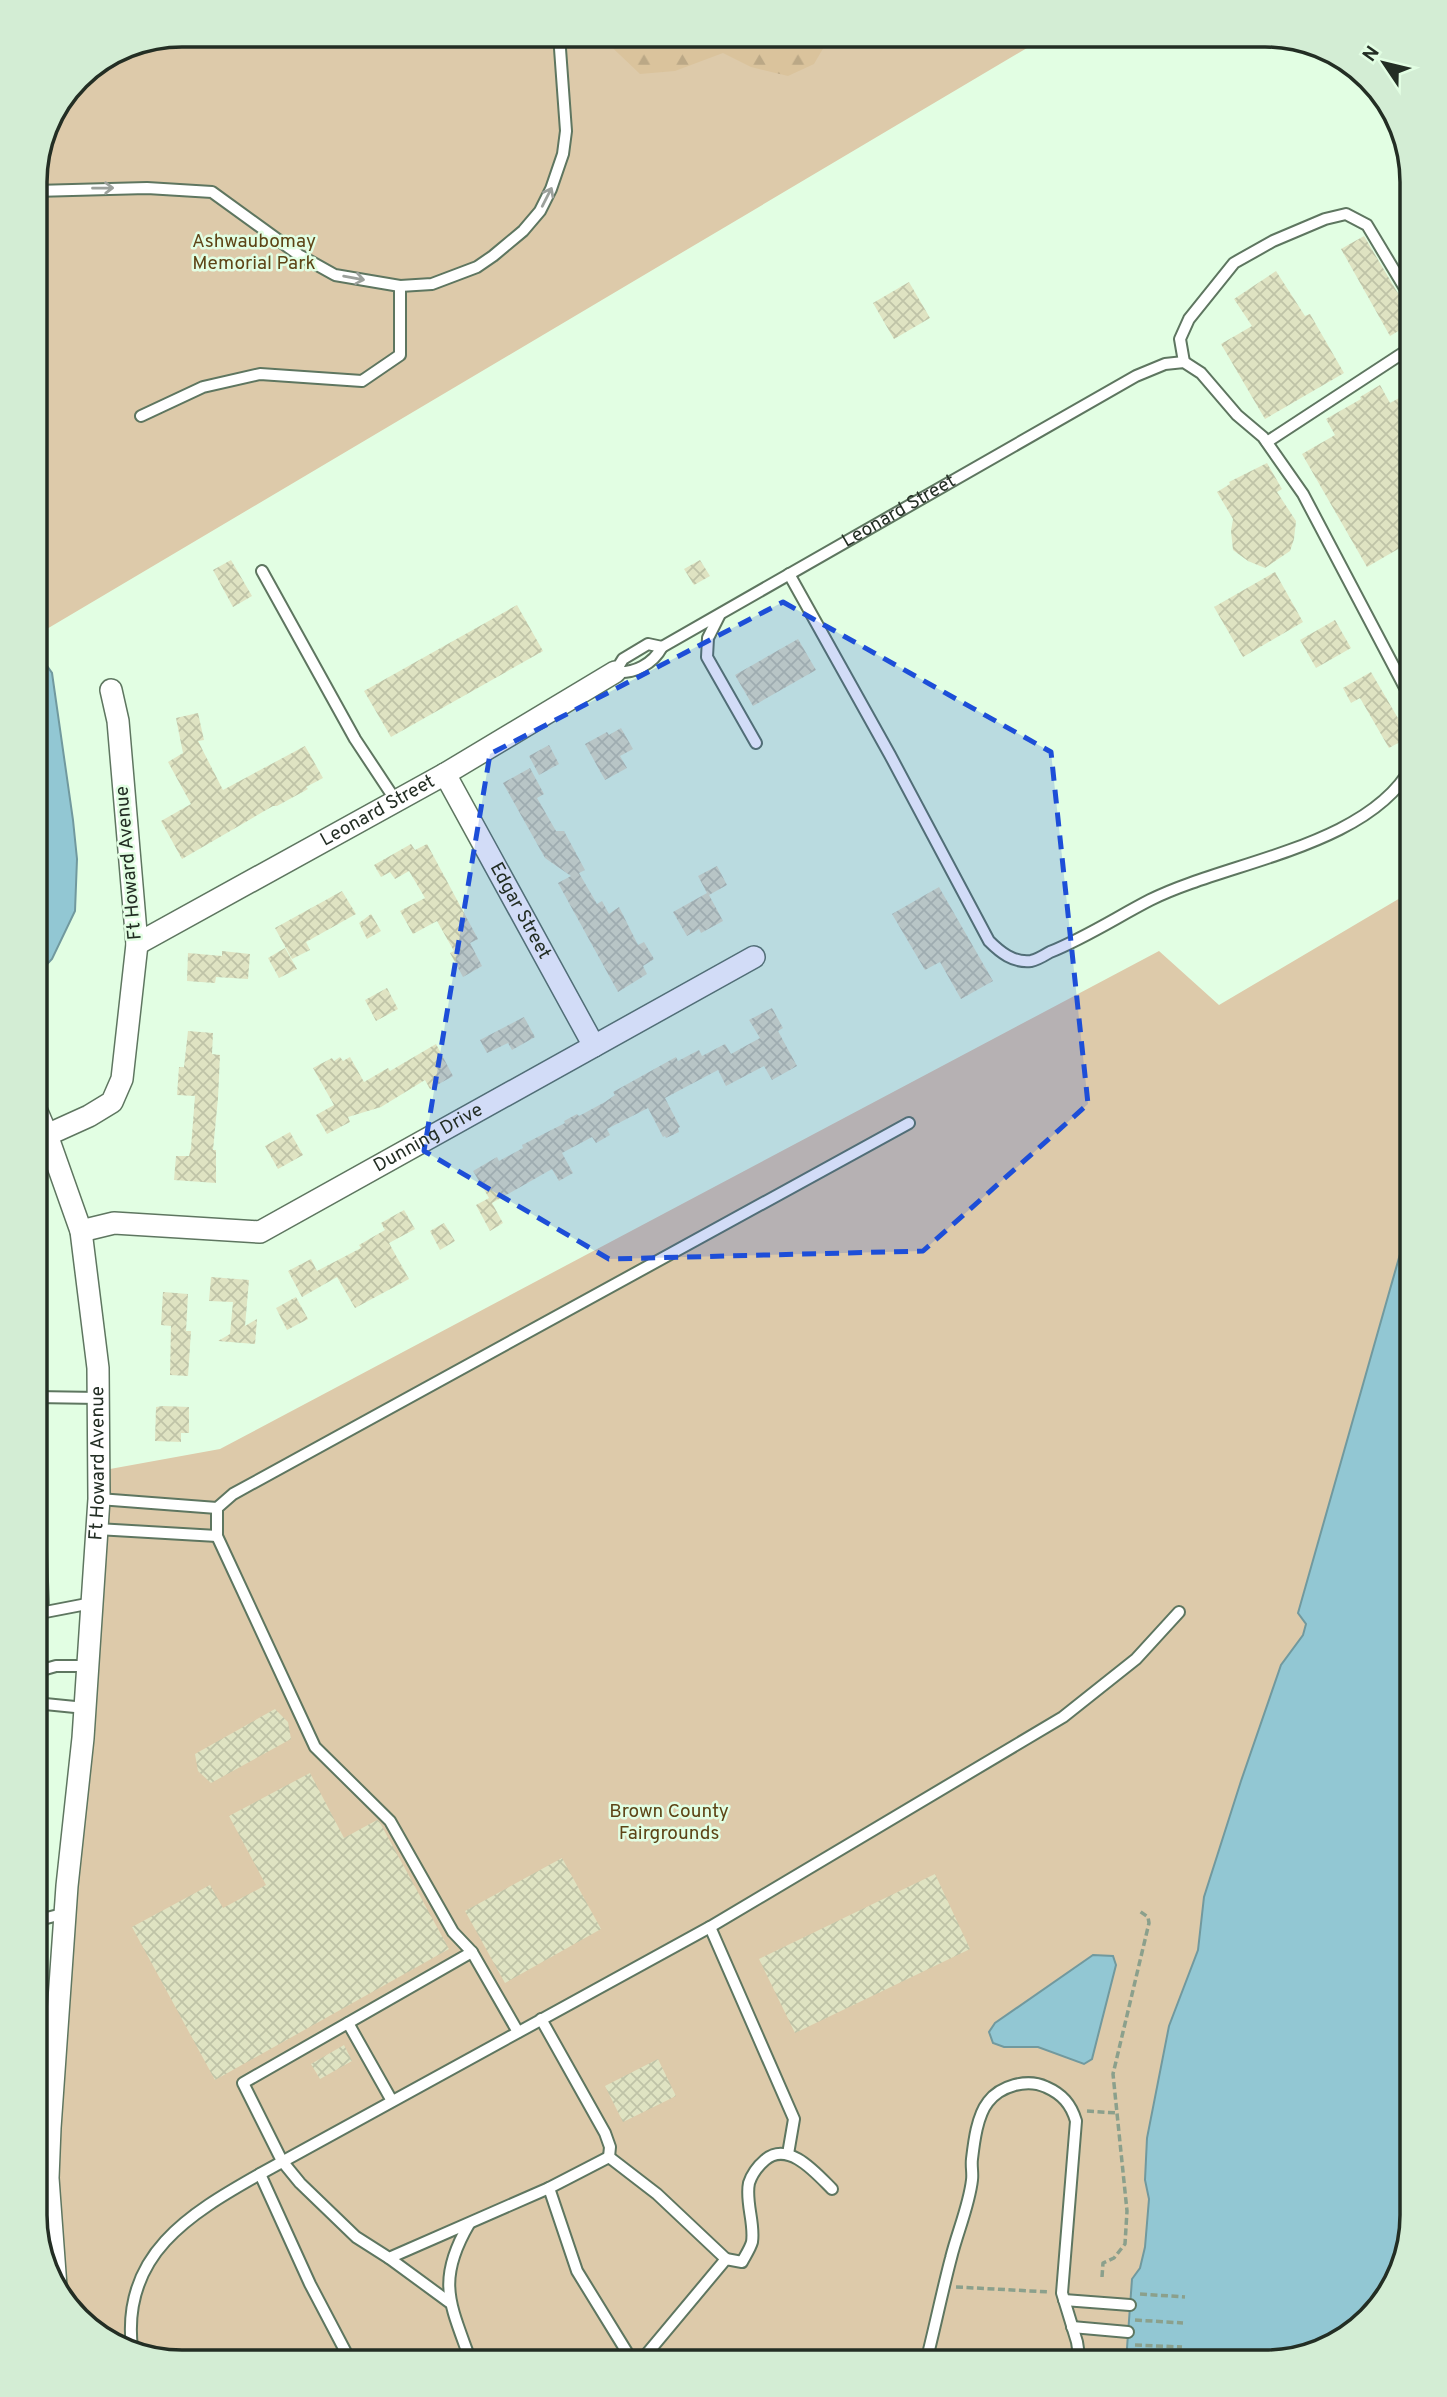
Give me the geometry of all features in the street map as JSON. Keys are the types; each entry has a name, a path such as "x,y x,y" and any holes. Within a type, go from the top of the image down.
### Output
{"street":[{"name":"Leonard Street","path":"137,944 444,774 615,672"},
{"name":"Ft Howard Avenue","path":"48,1135 89,1116 111,1102 122,1079 137,944 118,721 111,690"},
{"name":"Edgar Street","path":"444,774 594,1046"},
{"name":"Dunning Drive","path":"81,1231 114,1223 260,1232 754,957"},
{"name":"Ft Howard Avenue","path":"47,2131 56,2059 85,1708 99,1499 98,1368 81,1231 48,1136"}],"lane":[{"path":"48,191 147,188 212,192 299,255 335,275 400,286 432,284 477,267 523,231 540,211 563,154 565,103 560,48"},
{"path":"1400,280 1367,225 1346,214 1325,219 1273,241 1234,263 1189,319 1180,339 1184,362 1201,373 1237,415 1267,442 1303,494 1400,678"},
{"path":"142,416 203,387 260,374 362,381 400,355 400,286"},
{"path":"1267,442 1400,355"},
{"name":"Leonard Street","path":"615,672 629,674 656,657 662,647 1136,376 1165,364 1184,362"},
{"path":"262,572 355,739 396,801"},
{"path":"789,574 989,941 1000,953 1013,958 1031,961 1153,899 1338,830 1385,801 1400,786"},
{"path":"720,613 708,638 707,657 756,743"},
{"path":"99,1499 217,1508 233,1494 909,1123"},
{"path":"47,1397 99,1398"},
{"path":"217,1508 217,1536 315,1747 390,1821 453,1932 472,1952 518,2032"},
{"path":"97,1529 217,1536"},
{"path":"47,1611 92,1603"},
{"path":"131,2340 130,2322 133,2301 146,2266 158,2248 191,2216 282,2161 710,1927 1063,1717 1136,1659 1179,1612"},
{"path":"47,1668 88,1666"},
{"path":"47,1704 85,1708"},
{"path":"47,1917 66,1913"},
{"path":"710,1927 794,2119 788,2154"},
{"path":"449,2302 356,2237 300,2183 282,2161 243,2082 472,1952"},
{"path":"541,2019 605,2133 610,2147 609,2157"},
{"path":"348,2023 393,2101"},
{"path":"47,2063 56,2059"},
{"path":"929,2350 972,2180 972,2160 978,2127 987,2103 1000,2091 1032,2083 1058,2093 1069,2104 1076,2121 1063,2297 1077,2350"},
{"path":"609,2157 657,2194 726,2259 742,2262 751,2244 749,2185 753,2173 772,2155 788,2154 811,2168 832,2189"},
{"path":"389,2259 549,2188 609,2157"},
{"path":"260,2174 310,2284 344,2349"},
{"path":"549,2188 577,2271 625,2349"},
{"path":"466,2349 449,2302 449,2272 456,2246 469,2224"},
{"path":"650,2349 726,2259"},
{"path":"1063,2297 1130,2305"},
{"path":"1072,2327 1127,2326"}],"path":[{"path":"1102,2277 1103,2263 1114,2258 1125,2244 1127,2211 1113,2068 1149,1923 1148,1917 1138,1910"},
{"path":"1072,2110 1117,2113"},
{"path":"954,2287 1063,2297"},
{"path":"1139,2294 1185,2297"},
{"path":"1127,2326 1183,2322"},
{"path":"1126,2345 1182,2347"}],"highlighted area":[{"path":"783,602 1051,752 1088,1104 923,1251 609,1259 424,1151 490,754"}],"green space":[{"name":"Ashwaubomay Memorial Park","path":"174,48 1027,48 48,628 48,165 54,139 70,107 93,81 115,65 139,54"},
{"path":"613,48 823,48 814,64 788,76 751,67 723,53 675,71 640,74"},
{"name":"Brown County Fairgrounds","path":"1400,898 1400,1254 1298,1612 1306,1624 1303,1635 1281,1665 1241,1781 1204,1897 1198,1950 1169,2026 1147,2138 1145,2180 1149,2199 1145,2247 1140,2268 1132,2279 1127,2350 174,2349 139,2343 107,2327 93,2316 70,2290 54,2254 48,2178 99,1471 220,1449 1159,951 1219,1005"}],"water":[{"path":"48,667 52,673 77,859 75,911 48,964"},
{"path":"1400,1254 1400,2214 1395,2250 1386,2274 1366,2304 1340,2327 1308,2343 1264,2350 1127,2350 1132,2279 1140,2268 1145,2247 1149,2199 1145,2180 1147,2138 1169,2026 1198,1950 1204,1897 1241,1781 1281,1665 1303,1635 1306,1624 1298,1613"},
{"path":"1093,1955 1113,1956 1116,1965 1092,2059 1084,2064 1038,2047 1004,2047 993,2043 989,2032 995,2023"}],"building":[{"path":"1364,236 1400,297 1400,330 1390,336 1341,249"},
{"path":"1276,271 1305,316 1310,314 1344,373 1265,419 1221,344 1252,326 1234,299"},
{"path":"909,282 930,318 894,339 873,303"},
{"path":"1380,385 1390,403 1400,398 1400,548 1367,567 1302,454 1335,435 1326,419 1361,399 1360,397"},
{"path":"1267,463 1282,489 1277,492 1296,521 1290,551 1265,568 1248,561 1233,550 1233,519 1217,492 1230,484 1229,482"},
{"path":"231,560 252,596 233,607 213,570"},
{"path":"700,560 710,576 694,585 684,569"},
{"path":"1275,572 1303,622 1243,657 1214,607"},
{"path":"517,605 543,651 391,737 364,691"},
{"path":"1335,620 1351,648 1316,668 1300,640"},
{"path":"798,639 816,670 753,706 735,675"},
{"path":"1371,672 1400,722 1400,742 1389,748 1360,698 1351,703 1343,688"},
{"path":"198,713 204,740 198,741 223,790 305,746 323,778 182,859 161,821 191,804 168,762 183,753 176,718"},
{"path":"621,728 633,749 620,756 627,768 605,780 585,744"},
{"path":"549,745 559,764 539,775 529,756"},
{"path":"530,768 544,794 537,798 556,831 564,831 585,870 579,873 597,904 602,901 609,914 619,907 638,945 644,942 654,959 643,966 647,974 618,992 558,883 571,876 545,858 503,783"},
{"path":"411,844 415,850 427,844 478,939 470,943 482,966 463,977 450,953 454,951 437,921 413,934 400,911 425,898 409,871 395,879 390,872 381,877 374,865"},
{"path":"717,866 727,885 709,895 723,921 701,933 699,929 687,936 673,912 707,893 698,876"},
{"path":"939,887 993,981 961,999 940,962 925,970 892,914"},
{"path":"342,891 356,914 306,942 310,950 292,959 275,928"},
{"path":"371,914 381,931 367,939 359,923"},
{"path":"285,948 297,969 279,978 268,958"},
{"path":"222,951 250,954 248,979 216,977 215,983 187,981 188,953 222,956"},
{"path":"387,988 398,1009 376,1021 365,1000"},
{"path":"772,1008 783,1028 778,1031 797,1066 772,1080 764,1066 726,1086 718,1070 665,1098 680,1127 679,1132 663,1137 648,1108 607,1129 610,1135 596,1143 592,1137 562,1153 573,1173 559,1181 552,1169 492,1203 503,1223 490,1231 476,1205 489,1198 473,1171 497,1157 499,1161 523,1148 522,1145 565,1123 564,1121 605,1102 615,1095 613,1092 676,1057 678,1061 699,1050 702,1056 725,1044 731,1054 760,1038 749,1020"},
{"path":"524,1017 535,1037 512,1050 508,1043 487,1053 480,1040"},
{"path":"188,1031 213,1033 212,1054 220,1055 213,1150 216,1150 216,1183 174,1180 176,1156 189,1156 191,1148 195,1096 177,1095 179,1067 184,1067"},
{"path":"436,1044 453,1076 430,1089 425,1080 381,1107 348,1117 350,1122 327,1134 316,1115 334,1105 313,1068 332,1058 334,1061 340,1057 343,1061 350,1057 364,1082 388,1068 390,1071"},
{"path":"290,1132 303,1155 278,1169 265,1146"},
{"path":"404,1210 415,1229 389,1243 409,1279 355,1308 337,1277 302,1297 288,1271 311,1259 317,1271 361,1248 359,1245 385,1230 381,1223"},
{"path":"444,1223 455,1241 440,1250 430,1231"},
{"path":"211,1277 249,1280 245,1326 257,1319 255,1344 218,1341 230,1334 233,1302 209,1301"},
{"path":"163,1292 188,1294 186,1331 191,1331 188,1376 170,1375 171,1326 161,1325"},
{"path":"296,1297 308,1319 287,1330 276,1308"},
{"path":"156,1407 189,1407 189,1433 181,1433 181,1442 155,1441"},
{"path":"275,1709 288,1722 291,1739 211,1783 198,1771 195,1754"},
{"path":"310,1773 344,1838 379,1821 449,1949 215,2080 132,1927 210,1885 223,1908 266,1885 229,1816"},
{"path":"562,1858 601,1929 505,1983 465,1911"},
{"path":"935,1874 970,1949 795,2033 759,1959"},
{"path":"344,2045 352,2061 320,2079 311,2064"},
{"path":"658,2059 676,2096 623,2122 605,2086"}]}
